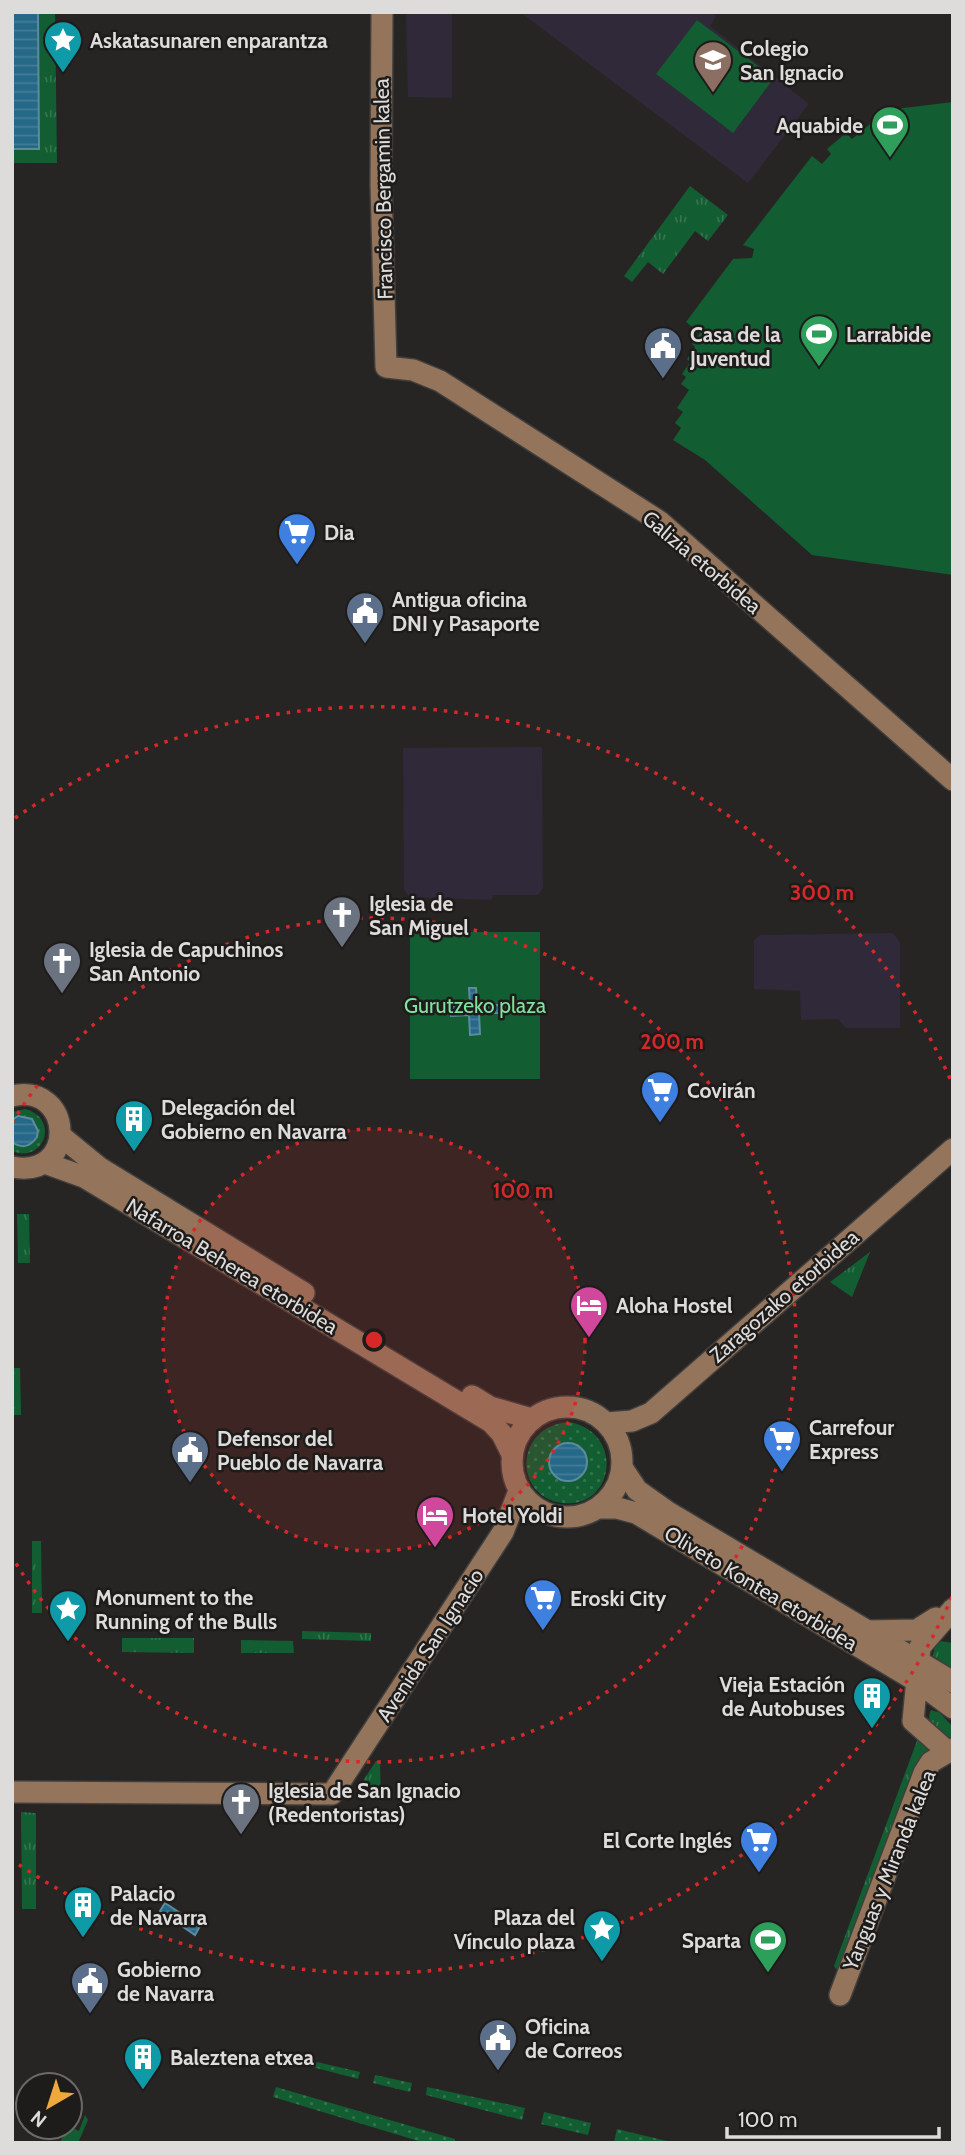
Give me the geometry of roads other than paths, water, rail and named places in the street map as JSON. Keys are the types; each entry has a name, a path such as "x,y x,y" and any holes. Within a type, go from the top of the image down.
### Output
{"main road":[{"name":"Francisco Bergamin kalea","path":"382,12 381,184 386,367"},
{"name":"Galizia etorbidea","path":"386,367 413,370 440,381 659,521 953,780"},
{"path":"12,1096 26,1094 43,1100 58,1117 61,1136 53,1156 45,1163 35,1168 12,1167"},
{"name":"Nafarroa Beherea etorbidea","path":"61,1136 100,1168 398,1352 490,1406 531,1419"},
{"name":"Zaragozako etorbidea","path":"607,1423 632,1421 651,1413 953,1149"},
{"name":"Nafarroa Beherea etorbidea","path":"45,1163 78,1174 491,1422 502,1434 512,1454"},
{"path":"570,1407 584,1409 607,1423 616,1434 621,1447 623,1469 615,1491 599,1508 583,1516 564,1518 546,1514 531,1504 519,1491 514,1478 512,1454 522,1429 531,1419 543,1412 570,1407"},
{"path":"621,1447 638,1431 651,1413"},
{"name":"Oliveto Kontea etorbidea","path":"623,1469 637,1490 668,1512 865,1631 918,1672"},
{"name":"Avenida San Ignacio","path":"12,1792 331,1794 503,1532 519,1491"},
{"name":"Oliveto Kontea etorbidea","path":"599,1508 617,1508 636,1513 918,1672"},
{"path":"865,1631 917,1630 953,1608"},
{"path":"950,1750 913,1721 920,1647 927,1636 945,1631 953,1608"},
{"path":"918,1672 953,1682"},
{"path":"918,1672 953,1708"},
{"name":"Yanguas y Miranda kalea","path":"840,1996 924,1773 931,1762 950,1750"}],"water":[{"path":"12,12 38,12 39,149 12,149"},
{"path":"469,988 476,988 477,1006 499,1005 500,1013 479,1013 480,1034 470,1035 469,1015 451,1016 451,1006 470,1005"},
{"path":"18,1116 32,1119 38,1131 37,1137 26,1146 12,1142 12,1120"},
{"path":"568,1443 582,1448 587,1462 582,1476 568,1481 554,1476 549,1462 554,1448"},
{"path":"165,1903 200,1926 195,1935 160,1911"}],"place":[{"name":"Askatasunaren enparantza","path":"63,74"},
{"name":"Colegio San Ignacio","path":"713,94"},
{"name":"Aquabide","path":"890,159"},
{"name":"Larrabide","path":"819,368"},
{"name":"Casa de la Juventud","path":"663,380"},
{"name":"Dia","path":"297,566"},
{"name":"Antigua oficina DNI y Pasaporte","path":"365,645"},
{"name":"Iglesia de San Miguel","path":"342,949"},
{"name":"Iglesia de Capuchinos San Antonio","path":"62,995"},
{"name":"Covirán","path":"660,1124"},
{"name":"Delegación del Gobierno en Navarra","path":"134,1153"},
{"name":"Aloha Hostel","path":"589,1339"},
{"name":"Carrefour Express","path":"782,1473"},
{"name":"Defensor del Pueblo de Navarra","path":"190,1484"},
{"name":"Hotel Yoldi","path":"435,1549"},
{"name":"Eroski City","path":"543,1632"},
{"name":"Monument to the Running of the Bulls","path":"68,1643"},
{"name":"Vieja Estación de Autobuses","path":"872,1730"},
{"name":"Iglesia de San Ignacio (Redentoristas)","path":"241,1836"},
{"name":"El Corte Inglés","path":"759,1874"},
{"name":"Palacio de Navarra","path":"83,1939"},
{"name":"Plaza del Vínculo plaza","path":"602,1963"},
{"name":"Sparta","path":"768,1974"},
{"name":"Gobierno de Navarra","path":"90,2015"},
{"name":"Oficina de Correos","path":"498,2072"},
{"name":"Baleztena etxea","path":"143,2091"}],"park label":[{"name":"Gurutzeko plaza","path":"475,1005"}]}
